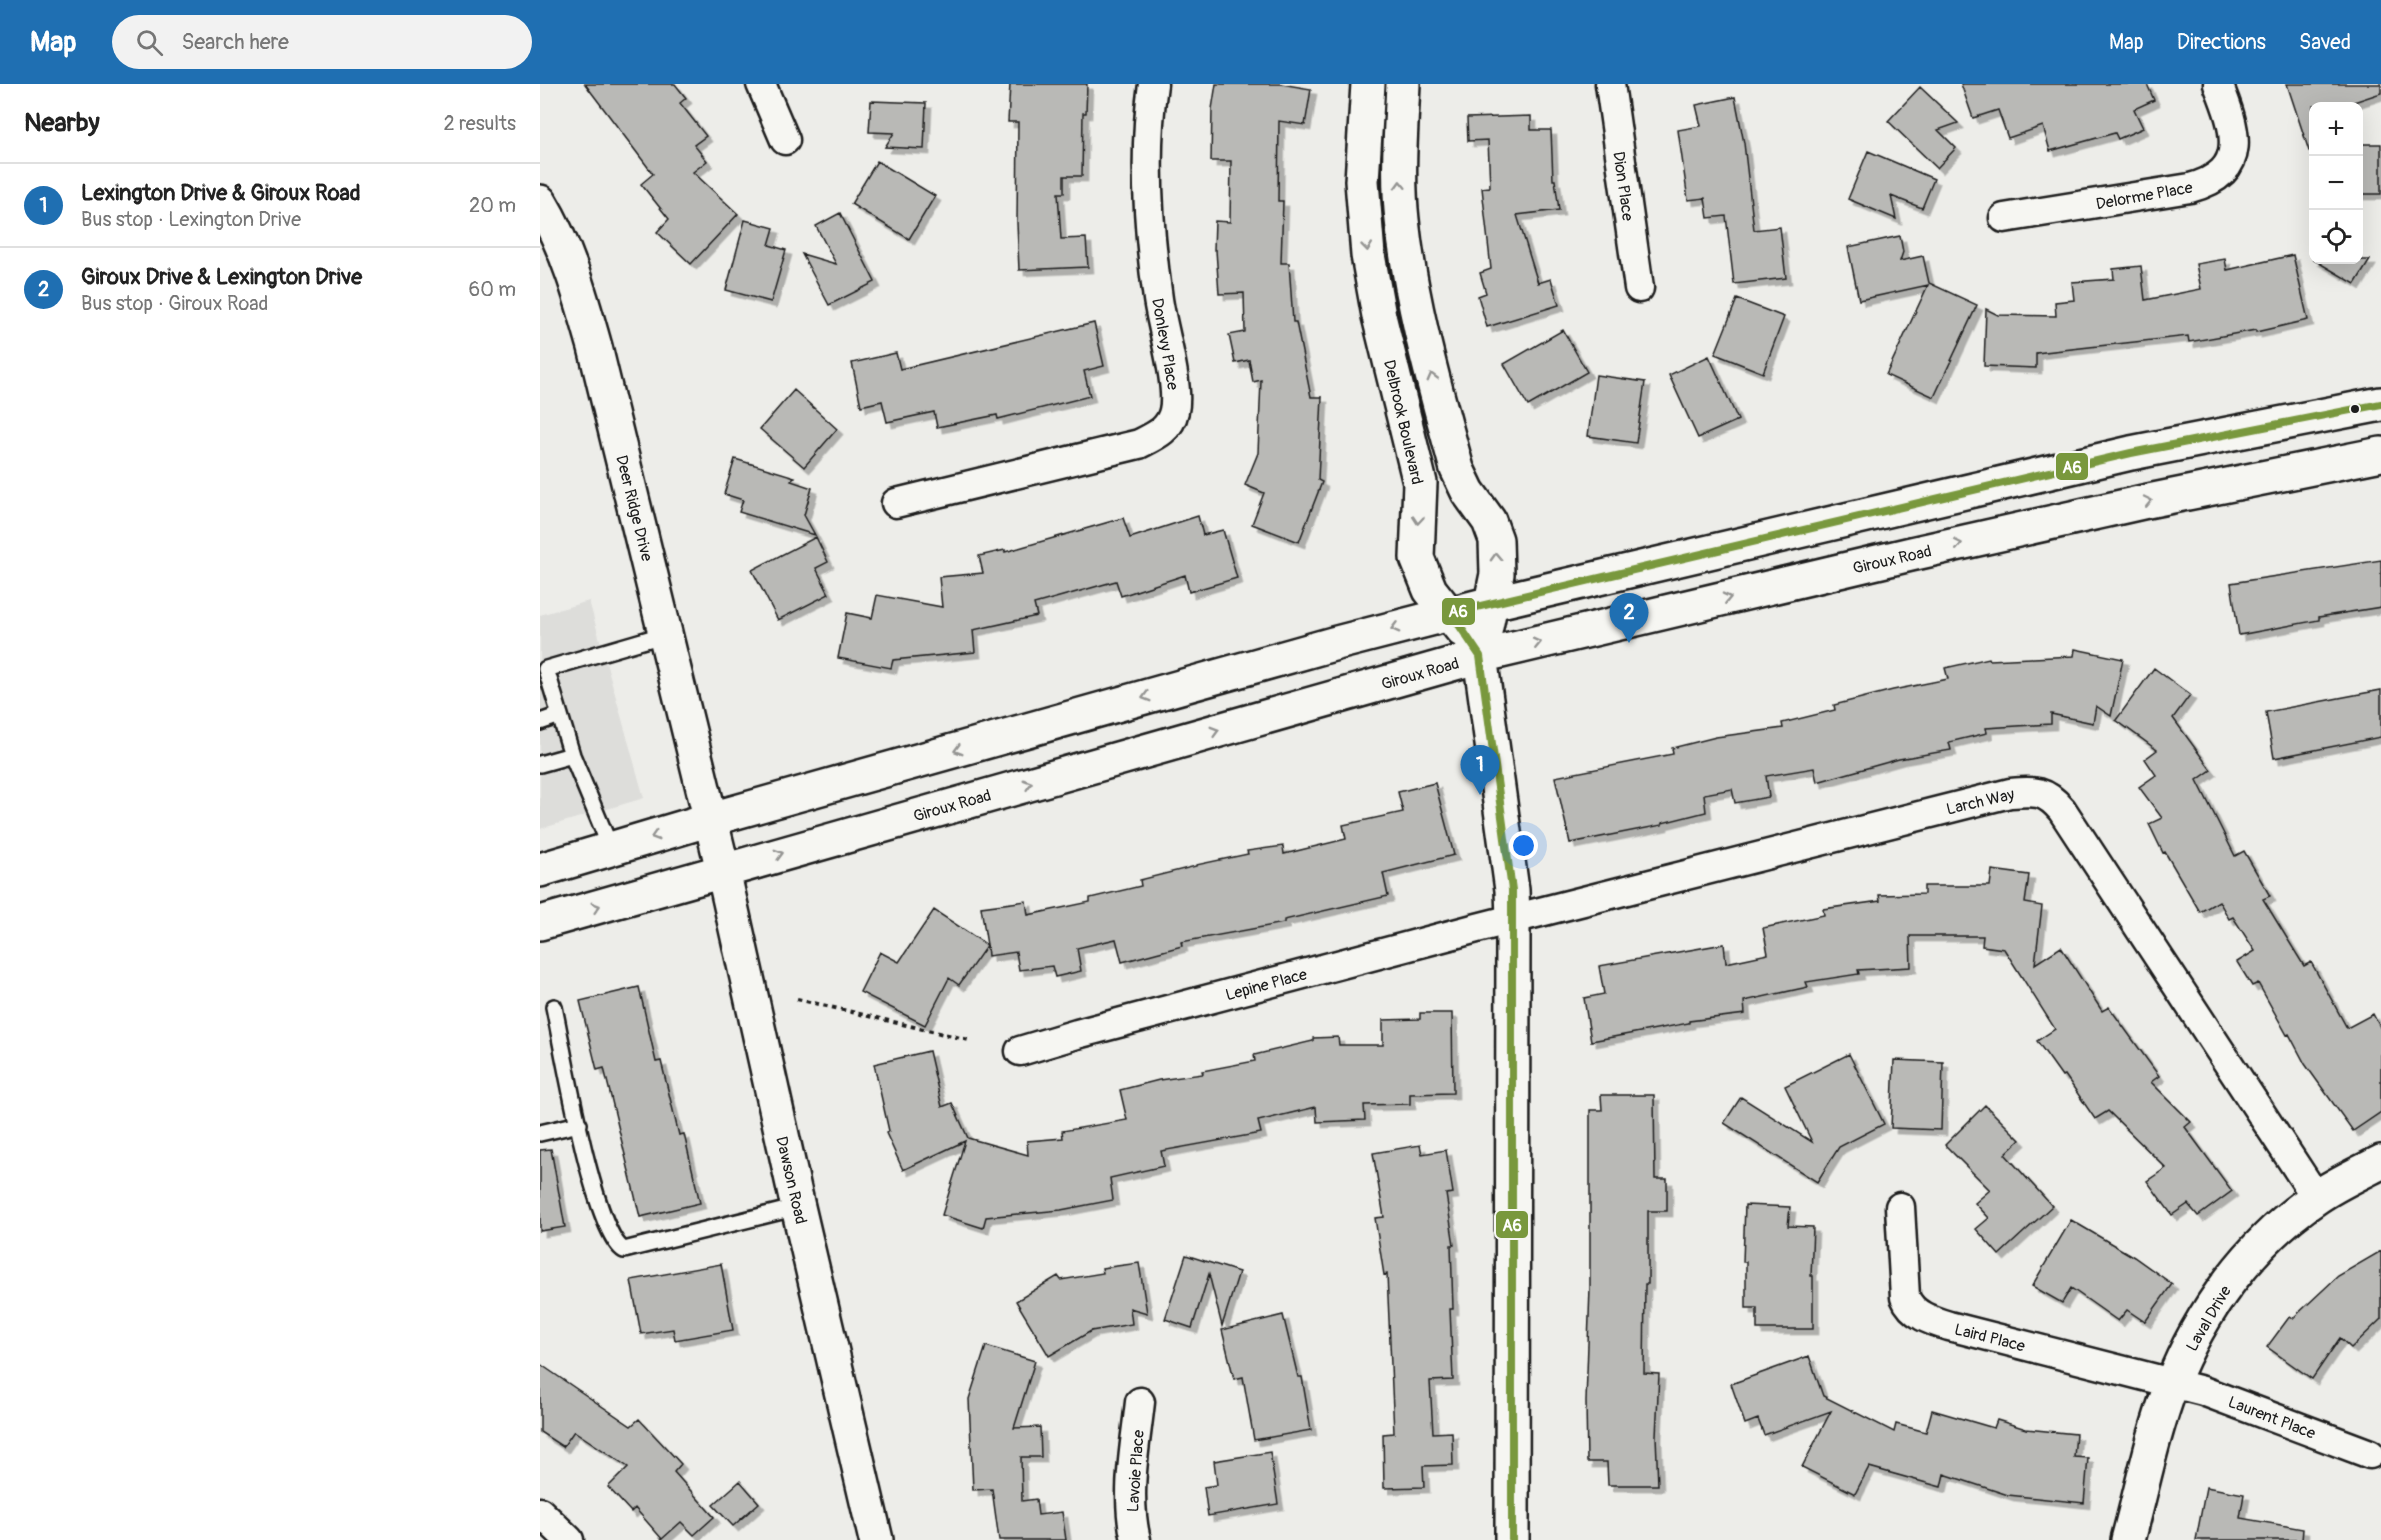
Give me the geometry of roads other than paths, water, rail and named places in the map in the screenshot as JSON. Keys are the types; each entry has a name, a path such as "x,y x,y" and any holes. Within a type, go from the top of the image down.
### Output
{"main road":[{"name":"Delbrook Boulevard","path":"1368,84 1362,181 1372,282 1420,483 1417,558 1430,590 1451,613 1480,656"},
{"path":"1403,84 1399,163 1401,218 1411,291 1457,469 1468,492 1489,521 1496,540 1497,574 1480,656 1512,890 1512,1540"},
{"name":"Deer Ridge Drive","path":"540,202 559,238 582,300 711,819"},
{"path":"540,870 711,819 1321,647 1451,613 2131,453 2381,404"},
{"name":"Giroux Road","path":"540,923 1480,656 1923,551 2143,502 2381,454"},
{"name":"Dawson Road","path":"711,819 876,1540"},
{"name":"Laval Drive","path":"2128,1540 2159,1422 2172,1383 2191,1345 2231,1278 2256,1248 2316,1197 2381,1162"}],"street":[{"path":"761,84 784,140"},
{"name":"Donlevy Place","path":"896,503 1139,444 1165,430 1171,423 1176,393 1158,301 1150,222 1148,135 1153,84"},
{"name":"Dion Place","path":"1610,84 1639,288"},
{"name":"Delorme Place","path":"2004,218 2190,188 2216,178 2231,163 2234,137 2229,112 2218,84"},
{"name":"Larch Way","path":"1513,919 2010,793 2038,792 2052,797 2062,810 2316,1197"},
{"name":"Lepine Place","path":"1020,1051 1513,919"},
{"name":"Laird Place","path":"1900,1207 1905,1297 1908,1305 1914,1311 1949,1326 2172,1383"},
{"name":"Laurent Place","path":"2172,1383 2204,1391 2370,1454"},
{"name":"Lavoie Place","path":"1136,1540 1130,1508 1130,1491 1140,1402"},
{"path":"540,1512 569,1540"}],"lane":[{"path":"611,849 572,755 546,669 666,634"},
{"path":"540,722 560,715"},
{"path":"540,764 572,755"},
{"path":"554,1008 590,1178 608,1229 618,1246 624,1250 798,1207"},
{"path":"540,1132 579,1124"}],"place":[{"name":"Giroux Drive & Lexington Drive","path":"1629,643"},
{"name":"Lexington Drive & Giroux Road","path":"1480,795"}]}
